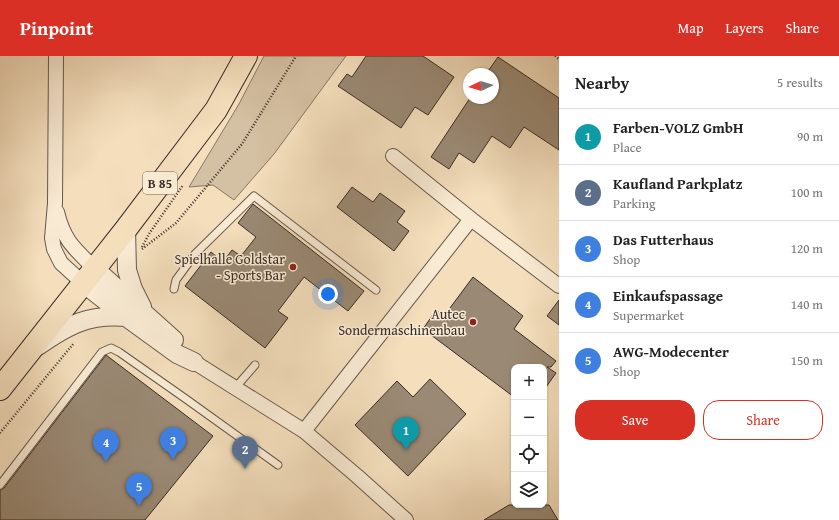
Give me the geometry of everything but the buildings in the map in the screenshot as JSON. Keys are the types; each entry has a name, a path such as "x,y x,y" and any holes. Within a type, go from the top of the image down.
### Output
{"main road":[{"name":"B 85","path":"0,389 126,229 216,110 246,56"}],"street":[{"path":"56,56 55,203 52,238 54,249 61,263 88,276 146,315 181,346 194,362"},
{"path":"394,156 471,219 559,286"},
{"path":"55,203 63,234 71,245 88,276 126,318 177,354 194,362 304,431 358,476 406,520"},
{"path":"304,431 471,219"},
{"path":"126,229 127,270 133,289 146,315"},
{"path":"30,351 49,338 76,324 92,318 108,316 126,318"}],"lane":[{"path":"174,289 176,280 195,254 254,196 376,290"},
{"path":"0,485 102,352 111,348 119,352 278,465"},
{"path":"235,388 255,365"}],"path":[{"path":"140,250 176,223 242,144 296,56"},
{"path":"555,56 559,59"}],"shaded area":[{"path":"264,56 346,56 274,154 234,200 213,185 189,187 239,104"}],"place":[{"name":"Spielhalle Goldstar - Sports Bar","path":"293,267"},
{"name":"Autec Sondermaschinenbau","path":"473,322"},
{"name":"Farben-VOLZ GmbH","path":"406,450"},
{"name":"Das Futterhaus","path":"173,460"},
{"name":"Einkaufspassage","path":"106,462"},
{"name":"Kaufland Parkplatz","path":"245,469"},
{"name":"AWG-Modecenter","path":"139,506"}]}
